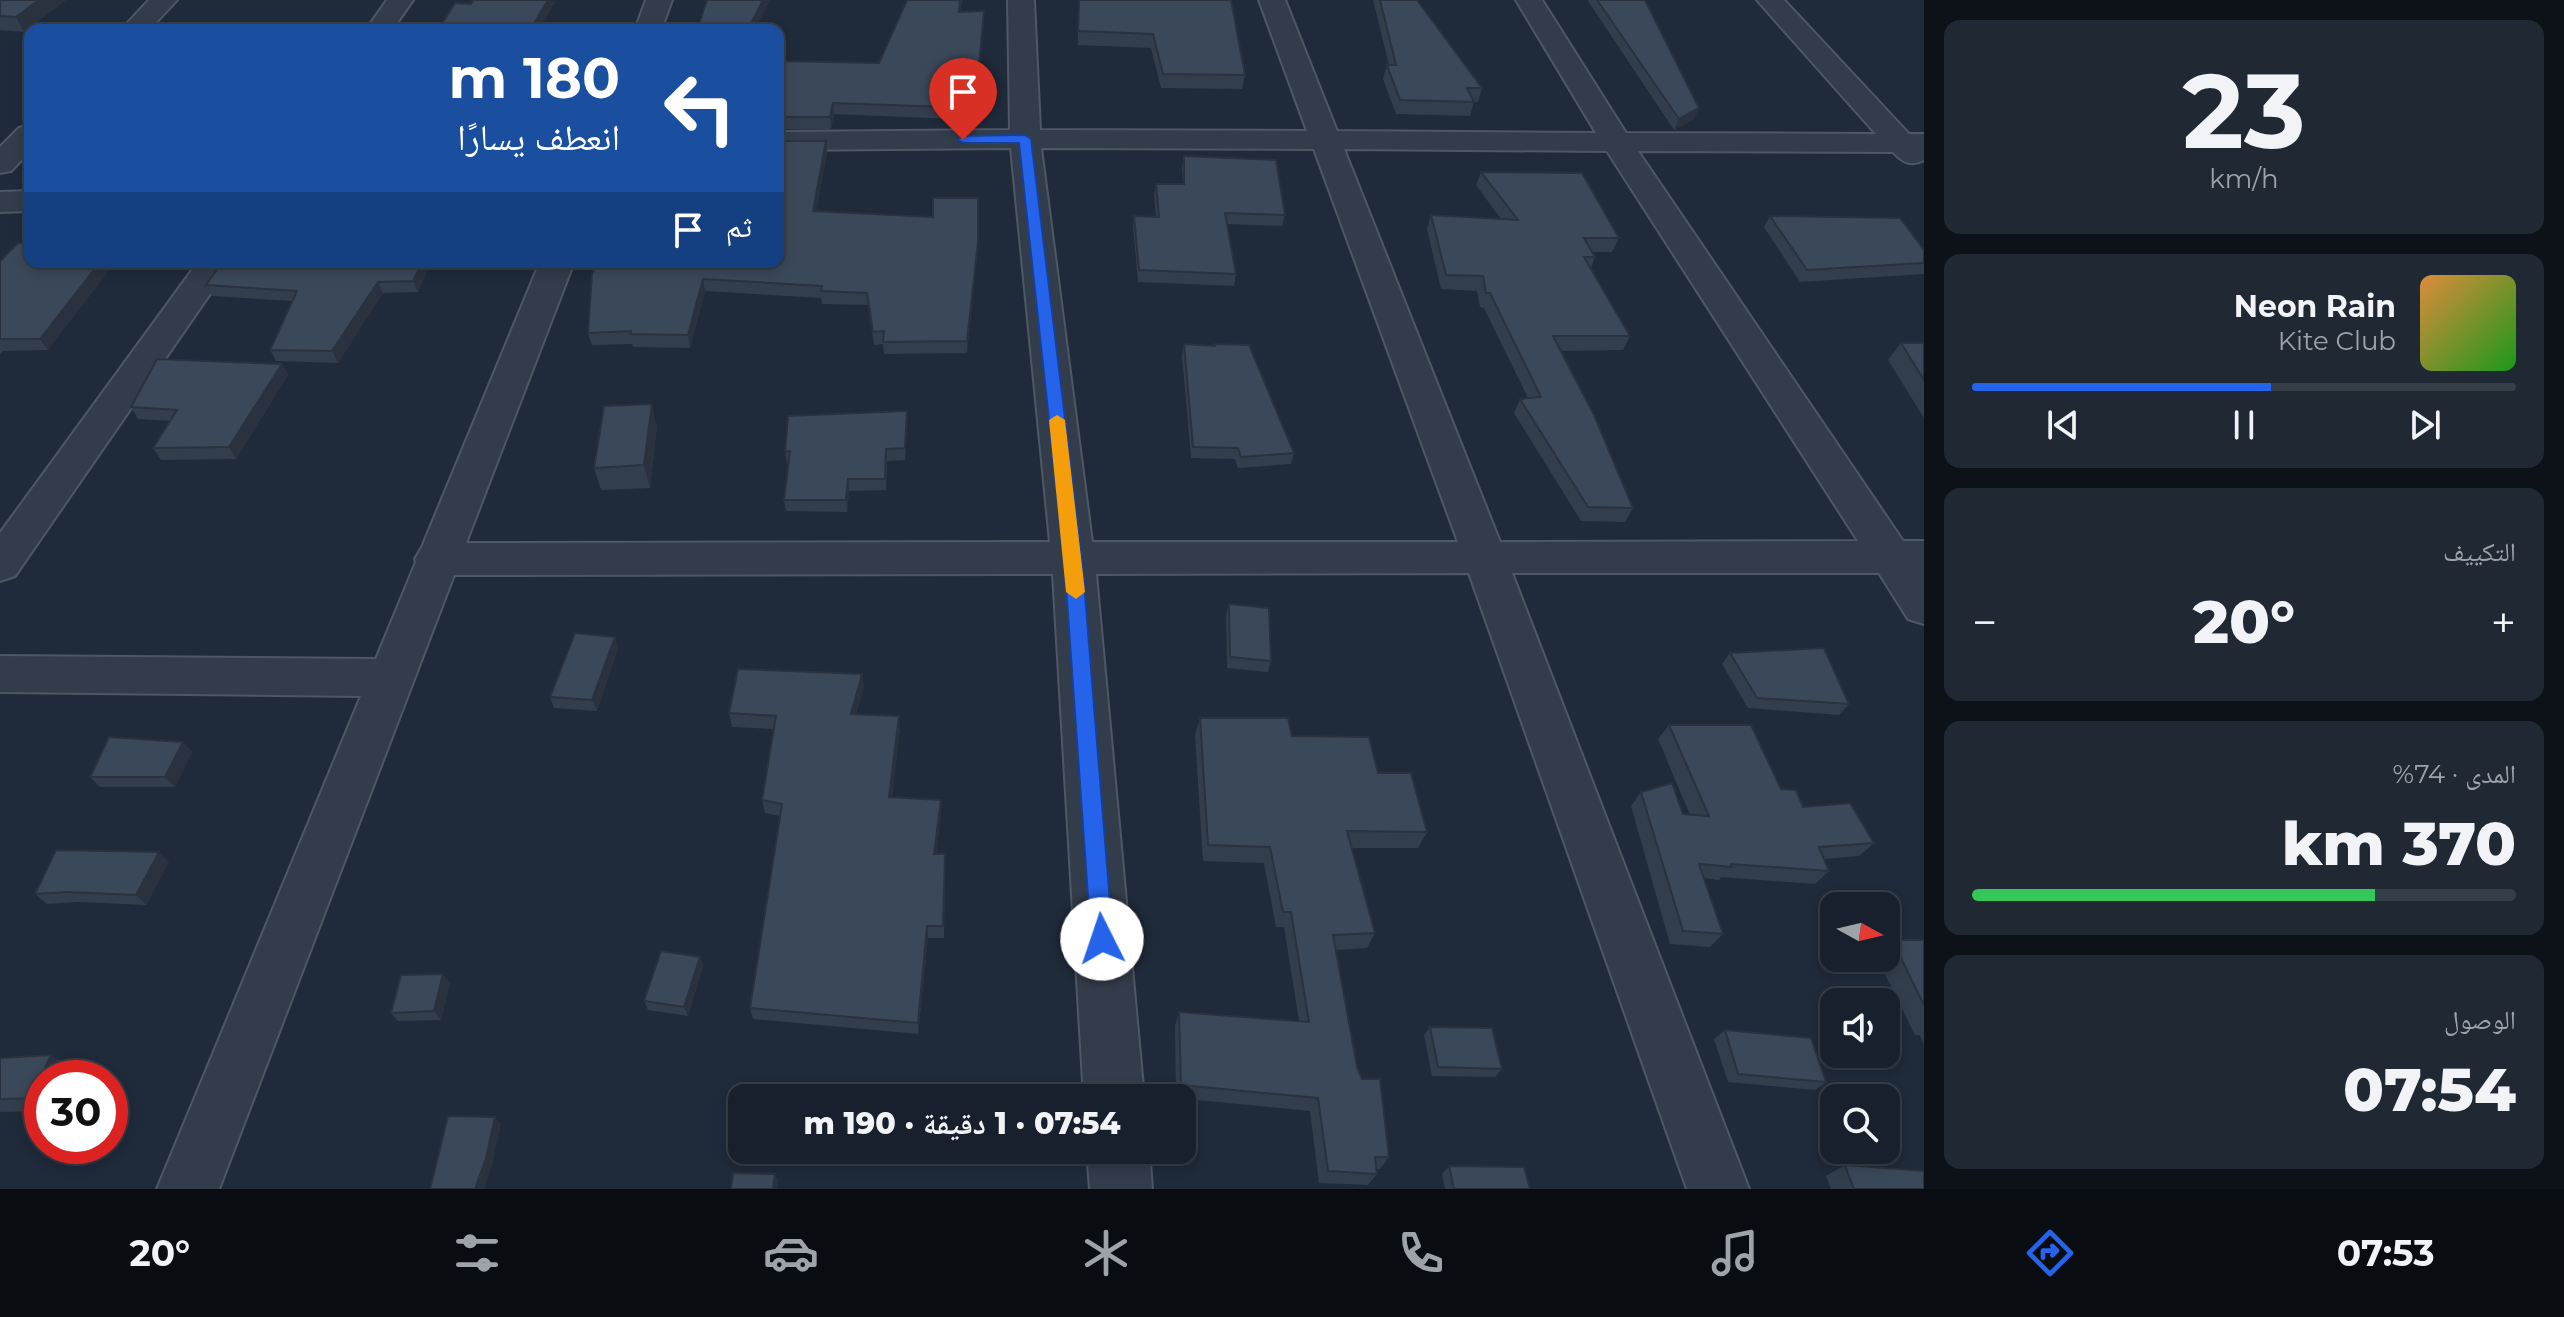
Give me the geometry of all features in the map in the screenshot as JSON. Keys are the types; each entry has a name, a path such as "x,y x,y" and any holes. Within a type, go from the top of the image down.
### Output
{"street":[{"path":"140,24 164,0"},
{"path":"383,24 400,0"},
{"path":"650,24 659,0"},
{"path":"1021,0 1025,139 1073,558 1113,1084"},
{"path":"1272,0 1485,558 1718,1189"},
{"path":"1529,0 1617,142 1908,557 1924,607"},
{"path":"1770,0 1912,143 1924,168"},
{"path":"0,164 24,140"},
{"path":"784,141 1912,143"},
{"path":"0,202 24,201"},
{"path":"0,565 211,268"},
{"path":"188,1189 436,559 555,268"},
{"path":"436,559 1908,557"},
{"path":"0,674 390,678"},
{"path":"1119,1164 1121,1189"}],"building":[{"path":"0,0 39,0 16,17 0,16"},
{"path":"473,0 548,0 534,24 442,24 455,3 471,4"},
{"path":"707,0 763,0 751,24 699,24"},
{"path":"907,0 960,0 959,12 984,11 975,108 833,103 830,117 784,117 784,61 879,63"},
{"path":"1079,0 1231,0 1245,75 1163,74 1153,34 1078,31"},
{"path":"1380,0 1417,0 1482,88 1467,88 1474,102 1400,100 1387,65 1396,65"},
{"path":"1597,0 1645,0 1699,108 1679,119"},
{"path":"784,141 826,141 813,211 933,217 933,198 978,198 978,242 967,341 883,342 884,331 873,332 867,293 821,291 822,286 703,279 688,335 630,334 631,331 588,333 594,268 784,268"},
{"path":"1184,156 1276,160 1285,215 1225,213 1236,274 1139,270 1134,216 1159,217 1156,184 1184,184"},
{"path":"1481,172 1582,173 1619,238 1584,238 1595,257 1584,257 1630,336 1553,336 1594,415 1633,508 1588,507 1520,399 1541,397 1490,293 1486,293 1483,276 1446,275 1431,215 1518,220"},
{"path":"1770,216 1900,218 1924,250 1924,263 1807,270"},
{"path":"18,243 24,243 24,268 95,268 40,339 0,339 0,261"},
{"path":"218,268 419,268 413,281 378,282 332,351 270,350 297,291 206,285"},
{"path":"1901,343 1924,343 1924,380"},
{"path":"1184,344 1249,345 1294,453 1241,457 1238,448 1193,447"},
{"path":"157,359 282,364 229,447 153,448 177,410 131,407"},
{"path":"652,404 644,465 594,468 604,406"},
{"path":"907,411 905,448 886,449 885,479 848,479 846,500 784,500 790,451 785,452 788,416"},
{"path":"1229,604 1269,608 1271,661 1230,657"},
{"path":"575,633 615,637 592,700 550,697"},
{"path":"1824,648 1849,704 1757,698 1730,653"},
{"path":"738,669 862,674 851,714 899,716 889,797 941,800 934,854 945,854 943,926 927,926 918,1023 750,1008 782,804 762,800 776,716 729,713"},
{"path":"1200,718 1288,718 1292,736 1369,737 1378,773 1411,773 1427,832 1347,831 1375,933 1333,935 1357,1067 1362,1079 1380,1079 1389,1157 1375,1157 1377,1174 1328,1171 1318,1098 1181,1084 1179,1012 1309,1022 1291,912 1283,912 1270,847 1208,845"},
{"path":"1669,725 1751,725 1781,789 1796,790 1803,807 1850,803 1874,843 1819,847 1829,871 1699,864 1723,934 1683,931 1641,792 1672,783 1683,814 1709,816"},
{"path":"109,737 183,742 165,777 90,777"},
{"path":"56,850 159,852 136,895 35,894"},
{"path":"1900,940 1924,940 1924,1005 1900,956"},
{"path":"661,951 700,957 684,1007 644,1001"},
{"path":"443,974 434,1011 391,1013 401,975"},
{"path":"1430,1027 1492,1028 1502,1069 1438,1067"},
{"path":"1725,1030 1811,1038 1826,1082 1738,1074"},
{"path":"51,1055 49,1060 24,1060 24,1098 0,1099 0,1058"},
{"path":"448,1116 495,1117 475,1189 430,1189"},
{"path":"1845,1165 1924,1171 1924,1189 1854,1189"},
{"path":"1449,1166 1524,1167 1530,1189 1454,1189"},
{"path":"733,1173 775,1174 773,1189 731,1189"}],"slow traffic":[{"path":"1057,420 1076,592"}],"route":[{"path":"963,140 1025,139 1073,558 1102,939"}]}
